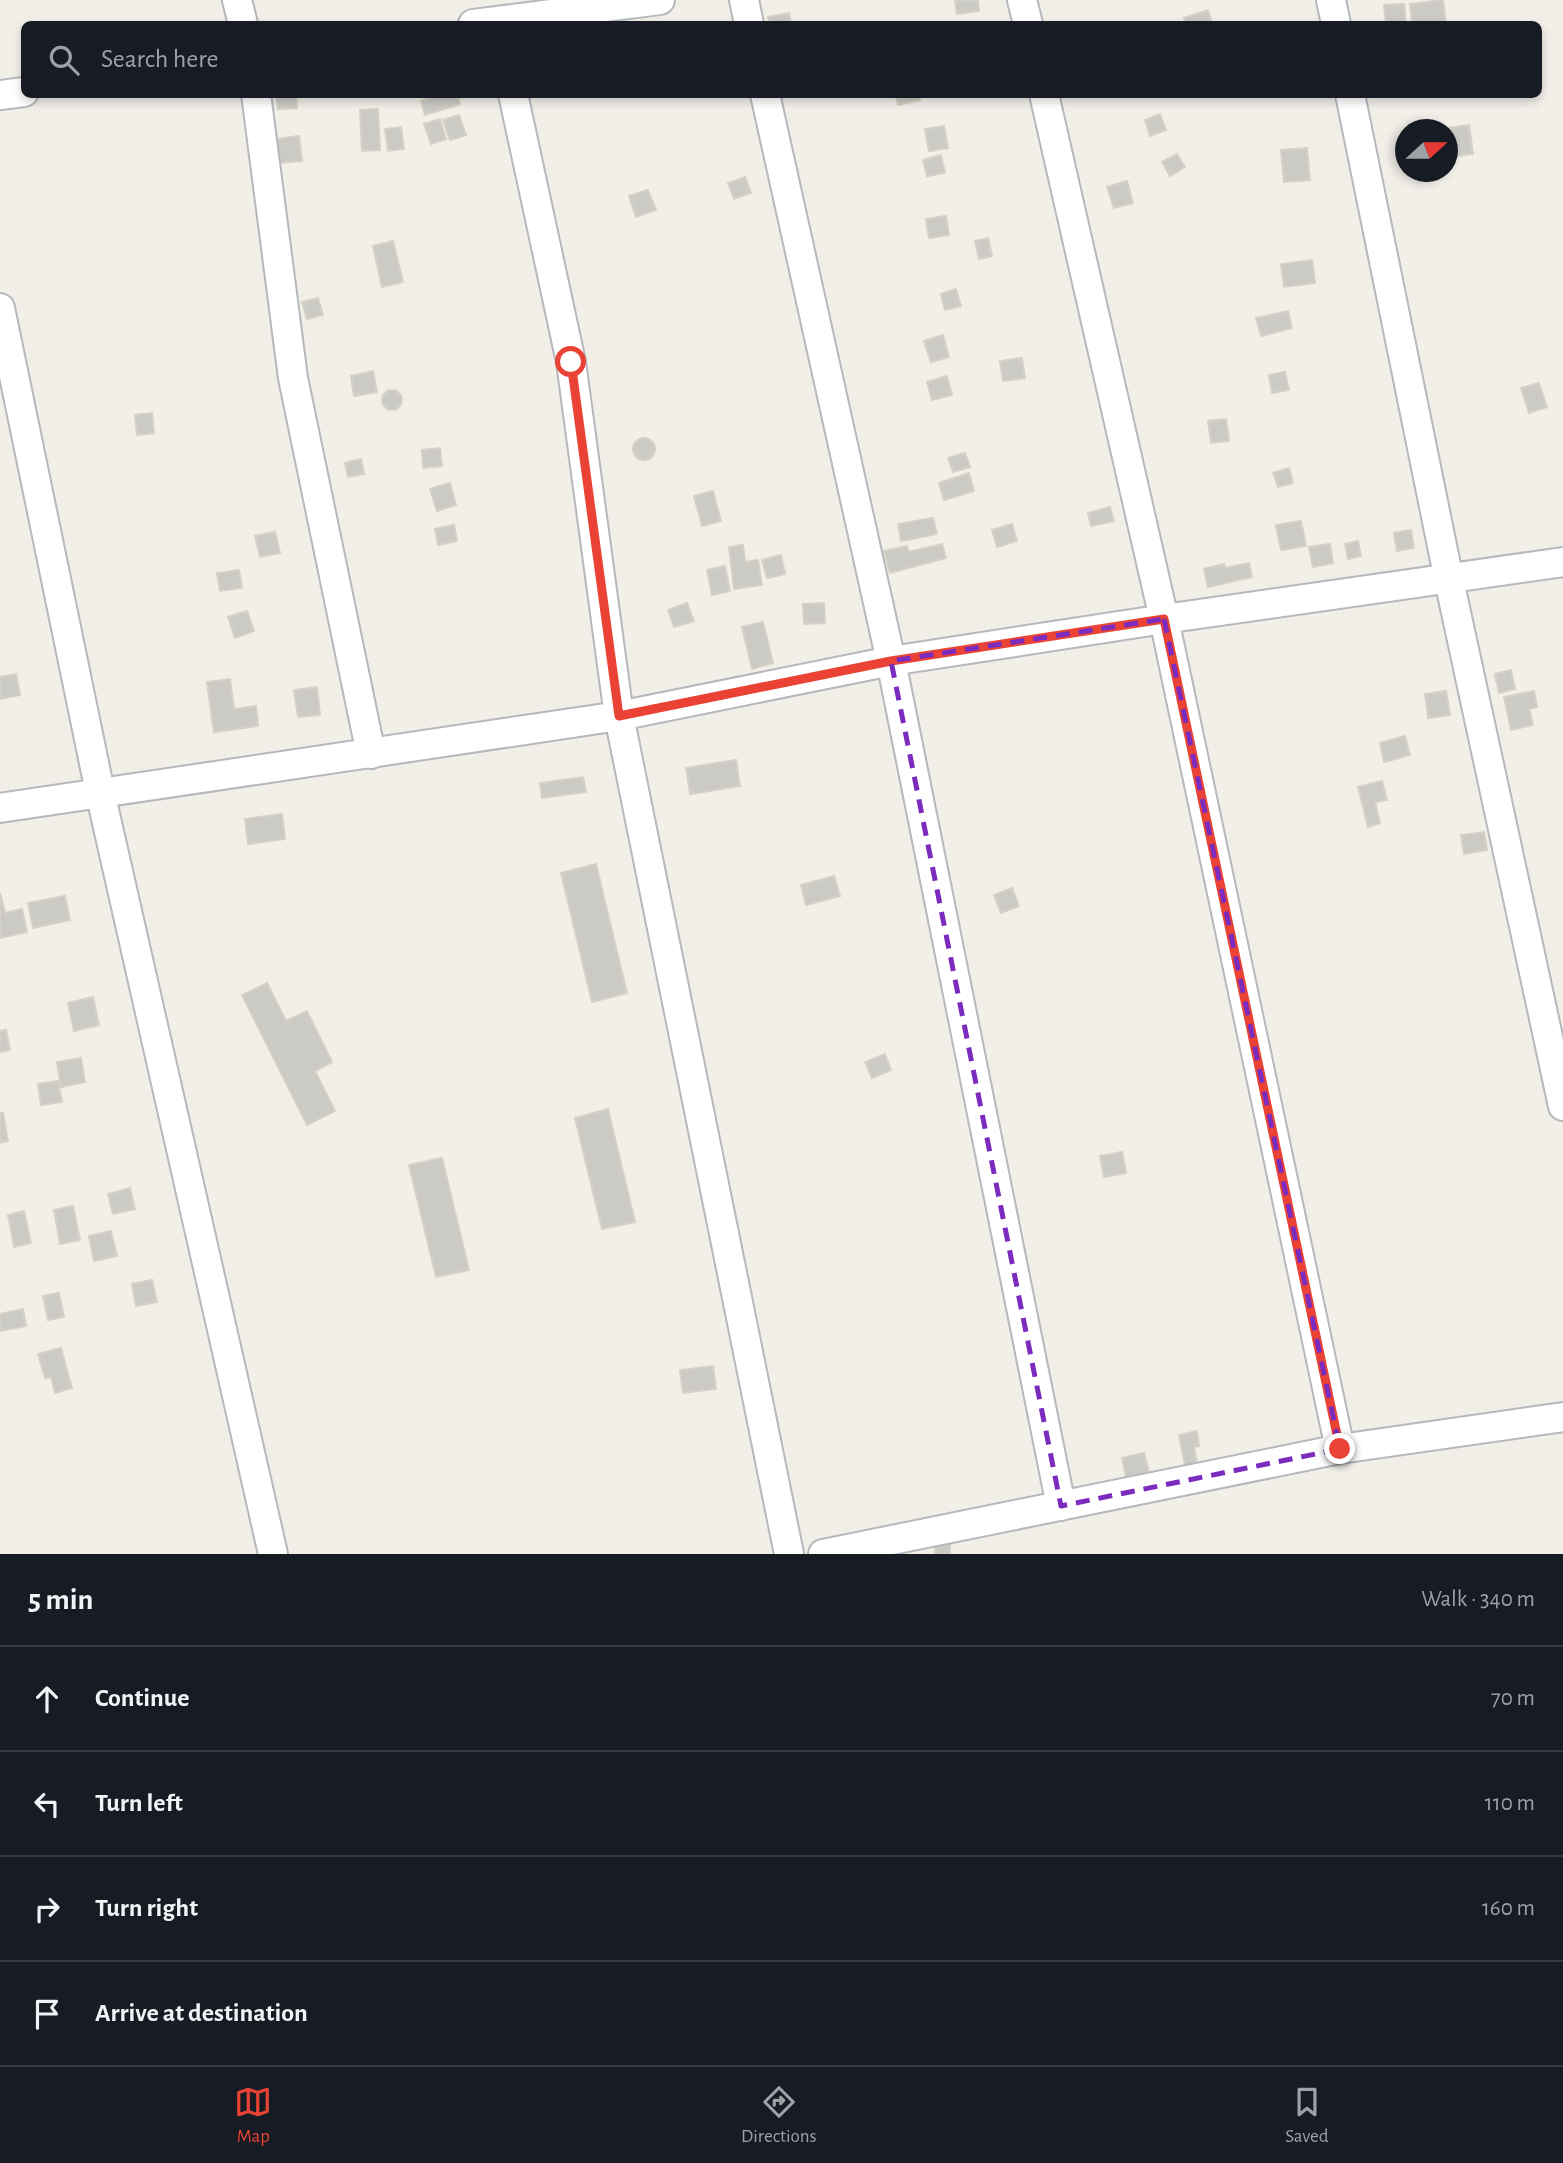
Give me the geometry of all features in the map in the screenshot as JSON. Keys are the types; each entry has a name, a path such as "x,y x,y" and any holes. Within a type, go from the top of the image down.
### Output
{"street":[{"path":"237,0 242,21"},
{"path":"490,18 660,0"},
{"path":"744,0 749,21"},
{"path":"1023,0 1027,21"},
{"path":"1331,0 1335,21"},
{"path":"0,95 21,92"},
{"path":"257,98 293,378 371,754"},
{"path":"514,98 571,362 619,716 789,1554"},
{"path":"766,98 891,661 1061,1506"},
{"path":"1045,98 1164,619 1340,1449"},
{"path":"1351,98 1449,580 1563,1106"},
{"path":"0,308 100,792 273,1554"},
{"path":"0,808 619,716 891,661 1563,562"},
{"path":"823,1554 1340,1449 1563,1417"}],"highlighted area":[{"path":"1164,619 1340,1449 1061,1506 891,661"}],"building":[{"path":"955,0 978,0 979,11 957,14"},
{"path":"1443,0 1446,21 1412,21 1410,4"},
{"path":"1404,4 1406,21 1386,21 1384,5"},
{"path":"1208,10 1211,21 1185,21 1184,18"},
{"path":"789,13 790,21 769,21 768,17"},
{"path":"277,98 296,98 297,108 278,109"},
{"path":"430,98 458,98 460,104 425,115 421,101"},
{"path":"897,98 920,100 898,105"},
{"path":"378,109 380,150 362,151 360,110"},
{"path":"1160,114 1166,130 1150,136 1145,120"},
{"path":"459,115 466,135 450,140 443,120"},
{"path":"440,119 446,139 431,144 424,124"},
{"path":"1469,125 1473,154 1458,156 1458,127"},
{"path":"944,126 948,148 929,151 925,129"},
{"path":"401,127 404,149 388,151 385,129"},
{"path":"299,136 302,161 280,163 277,139"},
{"path":"1307,148 1310,180 1284,182 1281,150"},
{"path":"1177,154 1185,167 1170,176 1162,162"},
{"path":"941,155 945,173 927,176 923,160"},
{"path":"745,177 751,193 734,199 728,183"},
{"path":"1127,181 1133,203 1114,208 1107,187"},
{"path":"648,190 656,210 636,217 629,196"},
{"path":"946,216 949,235 929,238 926,219"},
{"path":"988,238 992,256 979,259 975,241"},
{"path":"393,241 403,282 382,287 373,246"},
{"path":"1312,260 1315,283 1284,287 1281,264"},
{"path":"956,289 961,306 945,310 941,294"},
{"path":"318,298 323,315 307,319 302,302"},
{"path":"1288,311 1292,328 1261,336 1256,318"},
{"path":"943,335 949,357 931,362 924,341"},
{"path":"1022,358 1025,378 1003,381 1000,361"},
{"path":"373,371 377,392 354,396 351,376"},
{"path":"1285,372 1289,390 1272,393 1269,375"},
{"path":"947,376 952,395 932,400 927,382"},
{"path":"1539,383 1547,407 1529,413 1521,388"},
{"path":"392,390 399,393 402,400 399,407 392,410 385,407 382,400 385,393"},
{"path":"152,413 154,433 137,435 135,415"},
{"path":"1226,419 1229,441 1211,443 1208,421"},
{"path":"644,438 652,441 655,449 652,457 644,460 636,457 633,449 636,441"},
{"path":"440,448 442,466 423,468 422,450"},
{"path":"965,453 970,467 953,472 948,458"},
{"path":"361,459 364,474 348,477 345,463"},
{"path":"1289,468 1293,483 1278,487 1273,473"},
{"path":"969,473 974,491 944,500 939,483"},
{"path":"450,483 456,505 437,511 430,489"},
{"path":"713,491 721,521 702,526 694,496"},
{"path":"1110,507 1114,521 1091,526 1088,513"},
{"path":"933,518 937,534 901,541 898,524"},
{"path":"1301,521 1306,546 1281,550 1276,525"},
{"path":"1012,524 1017,541 997,547 992,530"},
{"path":"454,525 457,541 438,545 435,529"},
{"path":"1411,530 1414,548 1397,551 1394,533"},
{"path":"275,532 280,553 260,557 255,536"},
{"path":"1358,541 1361,556 1348,559 1345,544"},
{"path":"942,544 946,558 890,573 884,551 907,546 909,552"},
{"path":"1330,544 1333,563 1313,567 1309,547"},
{"path":"743,545 745,562 758,560 762,585 734,589 729,547"},
{"path":"781,555 785,574 767,578 762,560"},
{"path":"1249,563 1252,577 1208,587 1204,569 1224,564 1225,568"},
{"path":"725,566 730,591 712,595 707,570"},
{"path":"239,570 242,588 220,591 217,573"},
{"path":"687,603 694,621 674,627 668,610"},
{"path":"824,603 825,623 804,624 803,604"},
{"path":"247,611 254,631 235,638 228,617"},
{"path":"763,622 773,663 752,669 742,627"},
{"path":"1511,670 1515,689 1499,693 1495,674"},
{"path":"16,674 20,695 0,699 0,677"},
{"path":"230,679 234,709 256,706 258,726 214,732 207,682"},
{"path":"317,687 320,715 298,717 294,690"},
{"path":"1446,691 1450,715 1428,718 1425,694"},
{"path":"1534,691 1537,707 1529,709 1533,725 1511,730 1504,697"},
{"path":"1405,736 1410,755 1384,762 1380,743"},
{"path":"736,760 740,786 690,794 686,768"},
{"path":"583,777 586,792 542,798 540,783"},
{"path":"1382,781 1387,800 1375,802 1380,823 1368,827 1358,787"},
{"path":"282,814 285,839 248,844 245,819"},
{"path":"1484,832 1487,850 1464,854 1461,835"},
{"path":"596,864 627,993 592,1002 561,873"},
{"path":"834,876 840,896 806,905 801,885"},
{"path":"1012,888 1019,906 1001,913 994,895"},
{"path":"0,893 5,913 22,909 27,932 0,938"},
{"path":"65,896 70,920 33,928 28,903"},
{"path":"267,983 286,1021 307,1011 332,1062 315,1071 335,1111 307,1125 242,995"},
{"path":"93,997 99,1025 74,1031 68,1003"},
{"path":"6,1030 10,1050 0,1052 0,1031"},
{"path":"885,1054 891,1070 872,1078 865,1062"},
{"path":"81,1058 85,1082 61,1087 57,1062"},
{"path":"58,1081 62,1102 41,1105 38,1084"},
{"path":"608,1109 635,1222 602,1229 575,1118"},
{"path":"0,1113 3,1113 8,1141 0,1143"},
{"path":"1122,1152 1126,1173 1104,1177 1100,1156"},
{"path":"442,1158 469,1270 436,1277 409,1165"},
{"path":"130,1188 135,1209 113,1214 108,1194"},
{"path":"73,1206 80,1240 60,1244 54,1210"},
{"path":"24,1211 31,1243 14,1247 8,1215"},
{"path":"111,1231 117,1256 94,1261 89,1236"},
{"path":"152,1280 157,1302 136,1306 132,1284"},
{"path":"59,1293 64,1317 48,1320 43,1296"},
{"path":"23,1309 26,1326 0,1331 0,1314"},
{"path":"61,1348 72,1388 55,1393 51,1377 45,1378 38,1354"},
{"path":"713,1366 716,1389 683,1393 680,1370"},
{"path":"1197,1431 1199,1446 1194,1447 1197,1464 1185,1466 1179,1435"},
{"path":"1144,1453 1149,1472 1126,1477 1122,1458"},
{"path":"950,1544 950,1554 935,1554 935,1545"}],"route":[{"path":"571,362 619,716 891,661 1164,619 1340,1449"}]}
